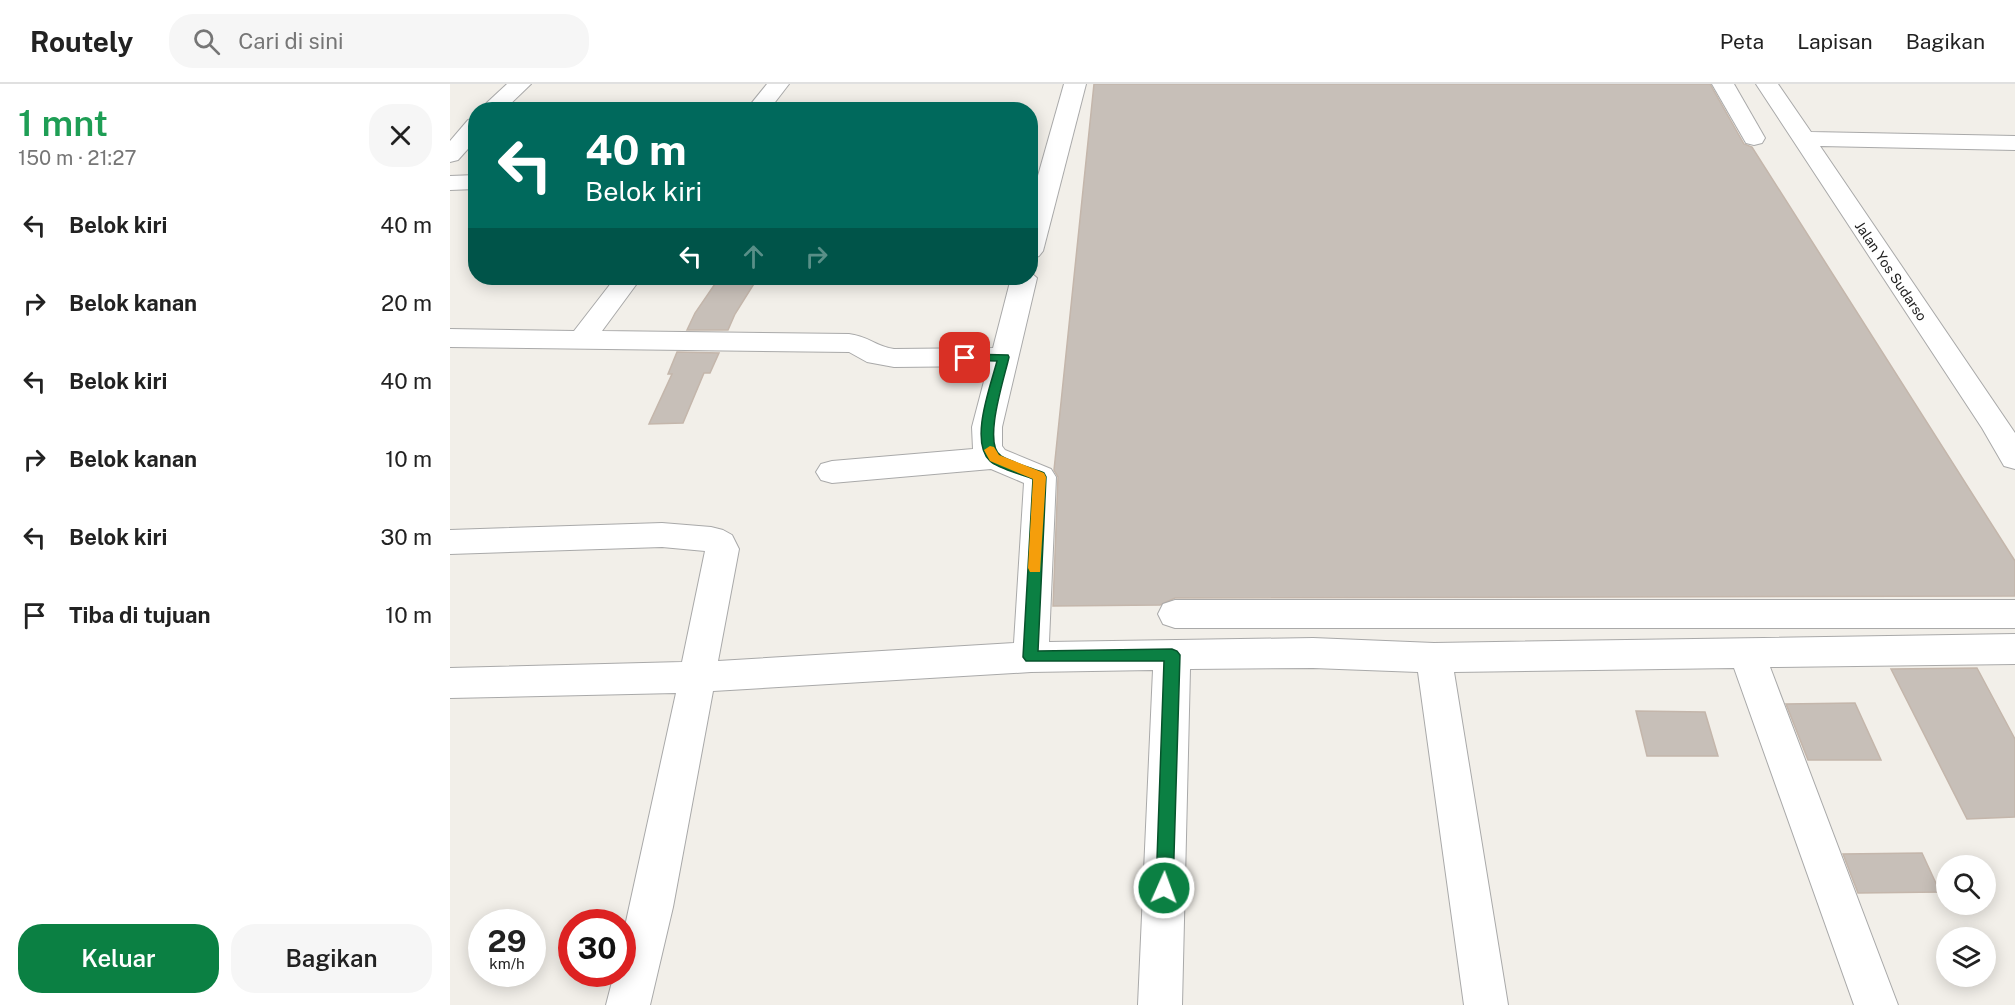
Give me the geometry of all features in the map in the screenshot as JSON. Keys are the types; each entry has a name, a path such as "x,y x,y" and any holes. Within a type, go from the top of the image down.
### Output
{"street":[{"path":"499,102 520,84"},
{"path":"764,102 778,84"},
{"path":"1039,180 1075,84"},
{"path":"1722,84 1754,138"},
{"name":"Jalan Yos Sudarso","path":"1767,84 1803,139 2005,423 2015,458"},
{"path":"450,155 468,134"},
{"path":"1803,139 2015,143"},
{"path":"450,183 468,182"},
{"path":"582,339 623,285"},
{"path":"994,458 987,446 987,427 1022,285"},
{"path":"450,338 849,343 859,344 877,356 894,358 1004,357"},
{"path":"832,472 994,458 1040,477 1031,657"},
{"path":"450,542 662,535 699,537 720,544 723,555 652,907 628,1005"},
{"path":"1175,614 2015,614"},
{"path":"450,683 697,677 1031,657 1314,652 1434,658 2015,649"},
{"path":"1746,652 1876,1005"},
{"path":"1160,1005 1172,655"},
{"path":"1434,658 1486,1005"}],"building":[{"path":"1094,84 1710,84 1744,144 1752,147 2015,561 2015,596 1175,598 1160,605 1053,606 1058,477 1054,470"},
{"path":"714,285 753,285 728,330 687,330 695,313"},
{"path":"677,352 719,353 710,373 704,373 683,423 649,424 672,374 668,374"},
{"path":"1977,668 2015,739 2015,817 1967,819 1891,669"},
{"path":"1855,703 1881,760 1808,760 1786,704"},
{"path":"1636,711 1705,712 1718,756 1647,756"},
{"path":"1922,853 1936,883 1936,892 1858,893 1843,854"}],"slow traffic":[{"path":"990,450 994,458 1040,477 1035,568"}],"route":[{"path":"965,358 1004,357 987,427 987,446 994,458 1040,477 1031,657 1172,655 1164,888"}]}
